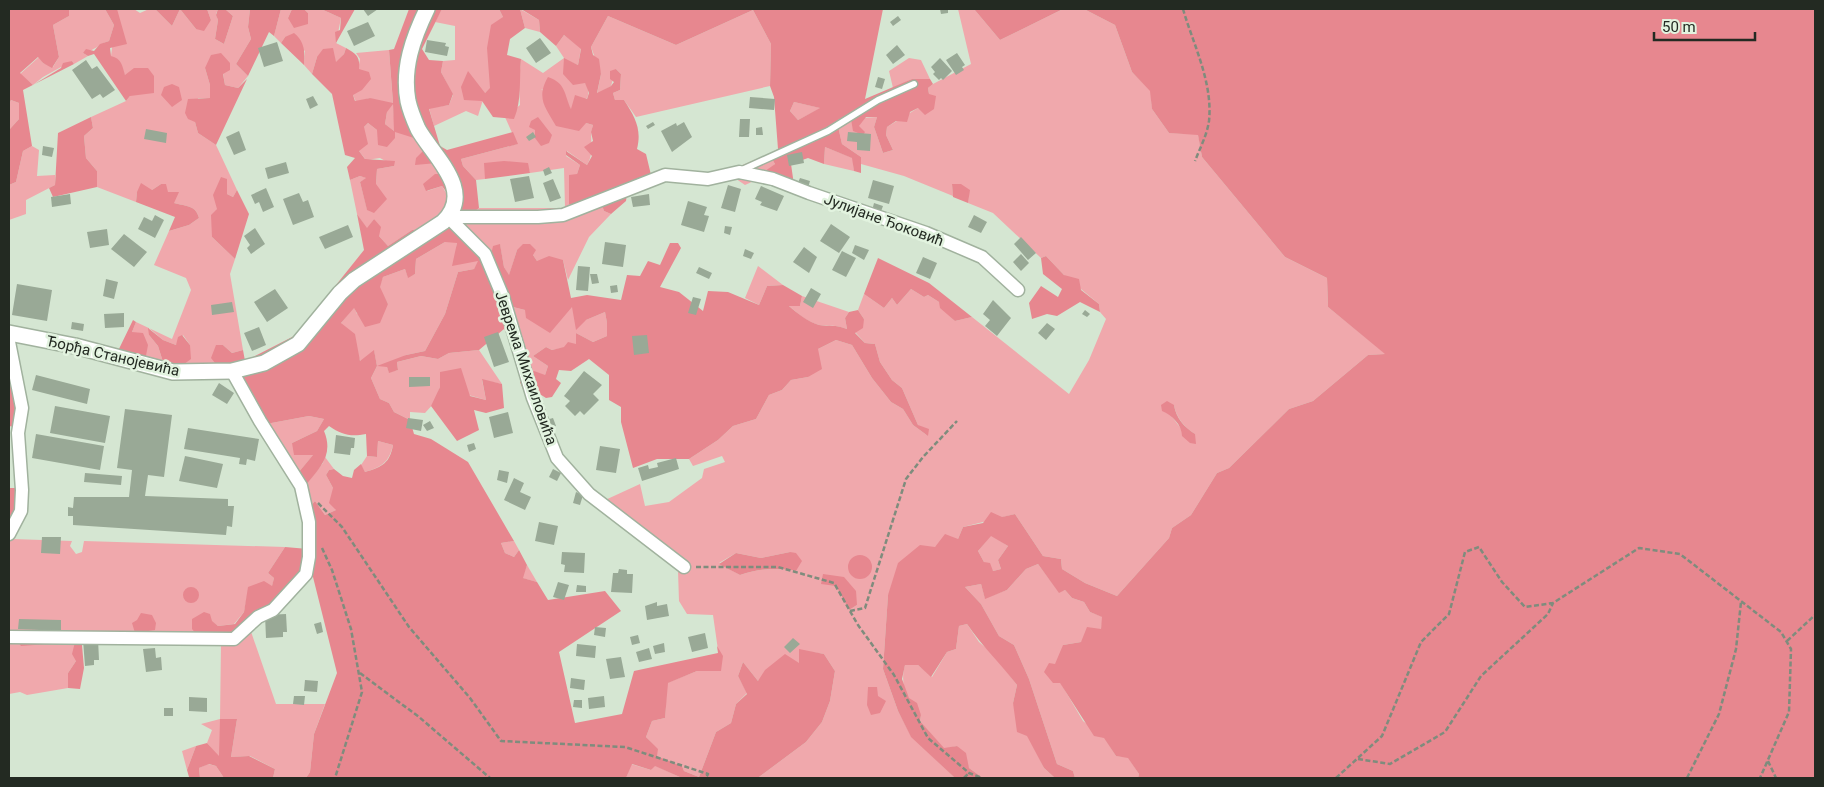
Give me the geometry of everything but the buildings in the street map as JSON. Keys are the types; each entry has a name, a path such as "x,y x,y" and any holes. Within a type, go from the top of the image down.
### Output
{"street":[{"path":"427,9 410,51 407,70 407,91 410,110 418,129 446,168 452,182 455,199 452,212 448,217"},
{"name":"Јулијане Ђоковић","path":"448,217 538,218 563,215 665,175 708,179 739,172 774,179 809,193 926,232 982,257 1018,290"},
{"name":"Ђорђа Станојевића","path":"9,333 75,346 173,372 232,371 264,363 298,344 340,293 354,280 448,217"},
{"name":"Јеврема Михаиловића","path":"448,217 486,254 503,297 533,398 557,458 589,494 684,567"},
{"path":"9,342 22,408 18,433 22,490 20,511 9,534"},
{"path":"9,637 234,639 258,617 273,610 306,574 309,557 310,522 301,486 260,421 232,371"}],"lane":[{"name":"Јулијане Ђоковић","path":"739,172 828,131 878,100 914,84"}],"path":[{"path":"1183,9 1204,74 1208,98 1209,120 1195,161"},
{"path":"850,611 865,608 906,479 922,457 957,421"},
{"path":"301,486 342,527 409,627 470,698 501,741 625,747 708,774 706,778"},
{"path":"321,546 332,570 351,629 362,692 335,778"},
{"path":"1336,778 1382,736 1421,642 1449,614 1465,552 1479,547 1502,582 1525,607 1554,603 1639,548 1680,554 1781,632 1791,649 1789,712 1760,778"},
{"path":"684,567 778,567 834,583 850,611 894,675 928,738 969,773 982,778"},
{"path":"1687,778 1720,714 1736,649 1741,602"},
{"path":"1358,759 1390,764 1445,732 1482,676 1548,614 1554,603"},
{"path":"1787,641 1815,614"},
{"path":"359,672 419,717 490,778"},
{"path":"1768,761 1776,778"},
{"path":"964,778 969,773"}],"shaded area":[{"path":"9,9 69,9 69,16 53,25 59,57 52,68 43,63 38,57 20,73 33,85 23,90 32,146 23,151 16,182 9,185 9,130 19,119 19,103 11,100 9,104"},
{"path":"69,9 105,9 114,25 109,41 83,53 88,56 74,64 72,61 43,77 33,85 20,74 39,57 43,63 53,67 59,57 53,25 69,16"},
{"path":"105,9 117,9 127,44 110,48 111,56 115,57 122,65 125,75 134,68 148,68 154,76 154,93 130,96 126,101 94,54 88,56 83,53 86,49 94,51 100,44 109,41 114,25"},
{"path":"117,9 134,9 140,13 149,9 155,9 172,26 180,9 196,29 211,20 207,9 218,9 215,39 224,44 233,16 225,9 250,9 248,27 251,39 236,64 248,76 238,88 225,85 223,73 205,68 210,85 210,98 198,98 195,122 198,133 216,145 237,190 233,197 227,194 227,179 217,209 212,237 235,259 230,274 243,350 232,353 223,345 219,368 180,367 190,345 183,335 176,345 163,340 149,328 172,339 191,290 186,278 154,265 169,231 189,225 199,218 198,214 193,208 174,203 161,184 152,190 137,192 136,202 97,187 97,171 86,158 84,136 93,128 91,117 126,101 130,96 125,75 111,56"},
{"path":"155,9 180,9 172,26"},
{"path":"180,9 207,9 211,20 204,31 196,29"},
{"path":"218,9 225,9 233,16 224,44 215,39"},
{"path":"250,9 281,9 274,36 269,32 248,76 236,64 251,39 248,27"},
{"path":"281,9 292,9 288,18 308,13 304,9 321,9 341,18 336,43 346,48 344,54 336,63 317,57 312,74 304,65 305,51 285,37 281,43 274,36"},
{"path":"292,9 304,9 308,13 308,24 294,28 288,18"},
{"path":"321,9 355,9 336,43 335,32 340,30 341,18"},
{"path":"409,9 442,9 422,49 429,60 443,61 441,72 453,94 449,105 429,109 440,146 447,150 513,132 518,144 461,159 463,166 476,180 479,208 470,215 460,210 456,184 428,136 414,138 395,132 395,138 387,147 378,145 377,130 368,123 364,127 368,144 359,151 365,159 395,161 394,166 377,169 376,184 387,199 374,213 367,210 360,182 366,178 360,176 350,180 347,167 355,158 345,155 332,94 312,74 317,57 323,49 333,48 336,62 344,54 346,48 350,50 358,59 359,69 369,72 371,79 362,90 353,95 355,101 370,98 393,103 389,50 394,49","holes":["393,104 394,131 385,124 387,112"]},
{"path":"442,9 499,9 503,17 490,72 491,88 485,93 478,116 466,111 434,126 429,108 449,105 453,95 441,72 443,61 455,60 455,26 435,22"},
{"path":"499,9 520,9 525,28 510,39 507,55 521,59 519,97 514,119 493,117 482,101 464,100 461,87 468,71 485,93 490,88 487,48 491,25 503,17"},
{"path":"520,9 539,20 540,32 525,28"},
{"path":"521,9 883,9 865,99 912,79 930,79 933,84 928,88 929,94 936,96 934,109 925,115 918,108 910,112 907,122 896,121 887,127 886,135 893,150 883,153 874,127 877,117 866,117 859,126 865,132 863,135 853,131 851,119 839,119 837,122 842,144 861,157 861,173 854,171 852,158 825,147 824,164 808,158 791,164 794,185 761,174 775,164 769,154 778,149 774,97 770,86 771,44 753,10 676,45 608,16 591,47 593,55 599,59 601,74 597,93 611,86 614,82 610,79 610,71 616,69 621,74 620,90 613,93 615,100 624,100 634,118 639,135 637,149 646,154 651,175 627,194 626,201 611,214 604,211 600,199 579,206 569,204 569,175 577,174 580,165 566,155 566,151 587,165 592,156 584,147 593,141 591,132 593,125 586,123 579,131 556,126 543,102 544,84 548,77 558,82 564,90 571,109 575,95 587,99 589,93 585,83 573,85 563,74 564,58 578,65 581,49 564,35 556,46 540,32 539,20","holes":["794,102 820,108 798,120 790,111"]},
{"path":"958,9 974,9 1000,40 1063,9 1084,9 1115,25 1132,72 1151,91 1152,109 1169,133 1198,134 1202,157 1285,257 1327,278 1328,307 1386,354 1368,355 1313,401 1289,409 1229,468 1217,473 1191,515 1172,528 1169,538 1117,596 1085,583 1062,569 1061,559 1043,556 1015,514 963,527 958,539 935,547 888,595 883,669 898,711 911,736 955,778 746,778 759,777 806,742 822,722 830,701 835,671 824,654 799,650 800,663 758,681 743,662 738,676 747,693 736,704 731,723 716,732 699,777 684,771 682,766 657,756 657,749 646,737 652,721 665,718 667,683 697,671 721,671 713,615 687,614 679,601 678,571 603,501 640,484 645,506 669,502 702,478 704,469 725,462 722,456 693,466 689,459 718,440 733,426 756,419 769,395 782,390 791,380 808,377 818,349 836,340 852,345 872,378 891,402 903,409 913,425 928,436 918,425 902,388 892,380 880,362 875,344 865,343 855,332 864,319 858,310 864,294 884,308 892,298 897,305 911,289 924,297 928,295 939,302 955,321 972,317 1069,394 1089,360 1106,319 1100,312 1099,304 1064,275 1046,256 1041,258 993,213 968,203 969,190 952,184 953,196 904,176 861,164 861,157 842,144 837,122 839,119 851,119 859,126 861,118 877,117 874,127 883,153 893,150 886,135 887,127 918,108 929,94 928,88 933,84 971,64","holes":["1174,405 1181,421 1195,434 1182,430 1170,414","790,552 796,571 768,569 740,575 719,563 736,553 761,558","836,586 857,605 849,610"]},
{"path":"974,9 1063,9 1000,40"},
{"path":"1084,9 1815,9 1815,778 1138,778 1139,774 1128,758 1116,756 1104,738 1094,736 1060,683 1053,683 1044,672 1049,663 1055,664 1063,645 1081,642 1087,627 1101,629 1102,617 1090,612 1084,602 1072,598 1065,590 1059,593 1038,564 1026,569 1007,590 985,599 981,584 965,587 981,604 999,636 1014,645 1029,679 1057,764 1073,771 1075,778 1055,778 1044,768 1027,736 1017,732 1013,703 1017,685 967,624 959,626 956,649 947,652 931,677 918,665 905,665 902,679 909,698 917,703 921,715 920,721 944,748 957,746 966,753 969,768 983,778 955,778 911,737 898,711 883,669 888,595 898,563 920,545 935,547 945,534 958,539 963,527 983,523 991,512 1002,517 1015,514 1043,556 1061,559 1062,569 1085,583 1117,596 1169,538 1172,528 1191,515 1217,473 1229,468 1289,409 1313,401 1368,355 1385,354 1328,307 1327,278 1285,257 1202,157 1198,135 1169,133 1152,109 1150,91 1132,72 1115,25","holes":["991,536 1008,546 998,560 1001,569 993,571 990,563 984,562 978,551"]},
{"path":"753,10 771,44 770,86 636,117 624,100 615,100 613,93 620,90 621,74 616,69 611,86 597,94 601,74 591,47 608,16 676,45"},
{"path":"294,33 298,36 304,48 304,65 281,43 285,37"},
{"path":"564,35 581,48 578,65 564,59 577,71 585,82 588,93 587,98 571,110 566,99 541,89 586,123 593,125 591,135 592,149 587,165 567,151 566,156 580,165 577,174 600,199 604,211 611,214 589,237 568,280 563,260 537,261 533,255 517,250 509,276 504,267 500,245 491,255 459,230 470,215 479,208 565,208 564,168 530,173 527,163 485,163 485,179 476,180 463,166 461,159 517,144 505,117 520,105 521,59 543,73 564,58 556,46"},
{"path":"389,50 395,131 428,135 456,184 444,215 425,228 412,230 388,246 379,236 374,219 367,229 357,214 350,180 360,176 367,178 360,182 367,209 376,184 377,169 394,166 380,158 366,160 359,151 364,127 368,123 377,130 395,132 385,124 387,112 370,98 356,102 353,95 360,59 356,53","holes":["442,174 446,193 442,186 427,191"]},
{"path":"221,53 230,63 230,70 223,74 225,85 238,88 247,79 216,145 198,133 195,122 188,119 185,113 188,99 210,98 210,85 205,68 211,55"},
{"path":"909,58 921,60 930,79 912,79 893,88 889,71"},
{"path":"72,61 74,64 34,84 61,68 63,63"},
{"path":"172,84 179,87 182,100 172,107 161,95 164,87"},
{"path":"11,100 19,103 19,119 9,130 9,104"},
{"path":"794,102 821,108 798,120 790,111"},
{"path":"91,117 93,128 84,136 86,158 97,171 97,187 53,197 49,188 55,185 58,133"},
{"path":"538,117 552,135 549,143 541,146 535,138 535,130 529,127 531,121"},
{"path":"32,146 39,150 37,176 55,175 55,185 26,200 26,214 9,220 9,185 16,182 23,151"},
{"path":"825,147 853,158 854,171 824,164"},
{"path":"425,149 437,163 415,165 416,158"},
{"path":"769,154 775,164 756,180 745,185 726,172"},
{"path":"504,161 528,163 530,173 485,179 484,163"},
{"path":"435,174 442,174 450,197 442,186 426,191 423,184"},
{"path":"221,177 227,179 227,194 233,197 237,190 249,214 235,259 212,237 211,215 217,209 213,195"},
{"path":"141,183 152,190 161,184 166,184 168,192 179,192 174,203 193,208 199,218 189,225 169,231 175,217 136,202 137,192"},
{"path":"952,184 961,184 970,190 968,203 953,197"},
{"path":"357,214 367,228 374,219 381,227 379,236 388,246 412,230 425,228 435,221 442,232 451,227 491,255 493,246 500,244 504,267 509,275 517,250 523,244 530,244 536,250 533,255 537,261 549,256 563,260 571,298 587,295 621,300 627,275 640,276 648,261 660,265 670,243 678,243 681,248 660,287 679,292 703,311 708,291 728,292 759,305 767,286 783,285 802,296 800,306 789,306 815,324 847,329 845,318 849,312 858,310 864,319 863,328 855,333 865,343 875,344 880,362 892,380 902,388 918,425 929,429 928,436 913,425 903,409 891,402 872,378 852,345 836,340 818,349 822,369 808,377 791,380 782,390 769,395 756,419 733,426 718,440 689,459 657,459 633,468 621,422 621,407 609,400 609,375 589,359 571,371 559,370 556,379 561,383 552,397 546,398 538,393 527,399 520,382 534,371 545,375 548,366 533,356 546,347 552,350 564,347 568,342 576,344 576,333 593,342 607,336 605,312 586,320 576,330 572,307 550,333 526,318 525,310 513,307 504,329 479,350 449,353 438,359 421,356 397,362 398,370 389,373 387,367 377,366 371,378 380,399 389,403 394,412 410,420 414,434 431,439 468,462 514,541 501,543 505,553 514,557 519,550 527,565 523,578 537,582 548,600 605,591 621,611 559,652 575,723 622,714 634,671 718,653 717,646 723,656 721,671 697,671 668,683 665,718 652,721 646,737 658,749 657,756 682,766 684,771 699,777 716,732 731,723 736,704 747,694 738,676 743,662 758,681 765,670 785,654 799,663 799,649 824,654 835,671 830,701 822,722 806,742 759,777 682,778 655,766 651,770 632,764 626,778 306,778 310,772 314,734 337,673 312,573 232,635 197,635 192,629 192,619 204,612 210,614 212,621 218,626 235,624 244,612 248,587 264,581 272,586 274,578 268,573 285,547 308,549 310,507 315,501 325,515 336,510 329,503 333,488 326,475 329,470 334,469 343,476 352,478 354,470 361,464 365,472 384,463 390,456 393,445 378,441 377,457 367,456 366,434 347,434 329,426 324,431 327,447 324,461 305,486 298,473 313,455 294,455 292,443 317,431 324,419 309,416 266,424 241,379 219,368 211,358 216,345 223,345 232,353 243,350 245,361 296,335 364,250","holes":["445,242 457,243 452,266 478,261 474,269 458,272 445,314 425,351 406,355 377,366 374,350 360,361 355,334 341,323 354,308 365,327 380,323 388,304 380,287 383,277 405,269 408,278 415,274 416,259"]},
{"path":"445,242 457,242 456,253 479,261 474,269 458,272 445,314 425,351 406,355 387,367 389,372 398,370 397,362 421,356 438,359 449,353 479,350 502,384 482,380 486,400 440,387 435,402 425,413 410,412 410,420 394,412 389,403 380,399 371,378 377,366 374,351 361,362 341,323 354,307 357,314 388,304 379,287 383,277 405,269 408,277 415,274 416,259"},
{"path":"1046,256 1064,275 1079,279 1081,290 1099,304 1100,312 1080,302 1057,316 1047,314 1032,319 1029,303 1041,286 1058,297 1062,289 1043,274 1041,258"},
{"path":"878,258 929,283 972,317 955,321 940,308 939,302 928,295 924,297 911,289 897,305 892,298 884,308 864,294"},
{"path":"758,266 783,285 767,286 759,305 745,298"},
{"path":"802,296 849,312 845,318 847,329 815,324 802,317 788,305 800,306"},
{"path":"573,306 586,320 605,312 607,336 593,342 576,333 577,345 552,350 546,347 533,356 548,366 545,375 529,376 524,360 504,329 513,307 525,310"},
{"path":"133,320 136,322 132,332 143,333 148,345 145,361 117,353"},
{"path":"136,322 149,328 149,335 158,346 164,365 145,361 132,332"},
{"path":"148,328 163,340 176,345 178,337 182,335 190,345 191,359 180,367 164,365 158,346 149,335"},
{"path":"9,365 18,406 15,427 9,426"},
{"path":"461,368 470,396 486,400 482,379 502,384 504,408 486,413 474,410 479,430 457,441 431,406 440,387 440,372"},
{"path":"1167,401 1174,405 1181,422 1195,434 1196,444 1190,443 1182,436 1176,421 1162,411 1161,405"},
{"path":"309,416 324,419 317,431 292,443 314,454 298,473 266,424"},
{"path":"378,441 393,445 389,456 384,463 365,472 361,465 367,456 377,457"},
{"path":"325,457 334,469 329,470 326,475 333,488 336,510 325,515 315,501 310,507 305,486 323,463"},
{"path":"9,488 17,488 16,508 9,525"},
{"path":"9,534 12,539 72,541 70,546 76,554 82,552 84,541 285,547 268,573 274,578 272,587 249,587 244,612 234,624 218,626 211,621 197,635 9,634"},
{"path":"991,535 1008,546 998,560 1001,569 993,571 984,562 978,551"},
{"path":"514,541 519,550 514,557 505,553 501,543"},
{"path":"790,552 796,553 802,561 796,571 768,569 740,575 719,564 736,553 761,558"},
{"path":"860,555 869,558 872,567 869,576 860,579 851,576 848,567 851,558"},
{"path":"1038,564 1059,592 1065,590 1072,598 1084,602 1090,612 1103,617 1101,630 1081,642 1063,645 1060,682 1083,721 1104,737 1116,756 1128,757 1139,774 1138,778 1075,778 1073,771 1057,764 1029,679 1014,645 999,636 981,604 965,587 981,584 985,598 1007,590 1026,569"},
{"path":"527,565 537,582 522,578"},
{"path":"823,574 844,577 856,591 857,605 849,610 836,586 821,584"},
{"path":"188,587 194,587 199,592 197,601 188,603 183,598 183,592"},
{"path":"141,613 152,615 156,623 155,630 135,633 132,623 137,620"},
{"path":"248,623 276,704 325,704 314,734 310,772 306,778 273,778 275,769 250,756 231,757 237,719 219,757 207,743 212,730 201,724 220,719 221,643"},
{"path":"967,624 979,642 993,654 1017,685 1013,703 1044,768 1055,778 983,778 969,768 957,746 944,749 920,721 921,715 909,698 904,686 903,673 905,665 918,665 932,677 947,652 956,649 959,626"},
{"path":"9,634 81,634 84,668 80,689 68,688 68,673 76,661 72,654 75,642 21,646 18,642 9,644"},
{"path":"18,642 76,642 76,661 68,673 68,688 27,695 20,692 9,694 9,644"},
{"path":"868,687 877,687 878,696 886,701 880,713 871,715 867,705"},
{"path":"220,719 237,719 231,757 249,756 275,769 273,778 224,778 216,766 209,764 199,768 200,778 187,778 189,777 187,770 196,746 207,743 219,756"},
{"path":"196,746 187,770 182,751"},
{"path":"208,764 216,766 224,778 200,778 199,768"},
{"path":"631,764 651,770 654,765 682,778 626,778"}]}
